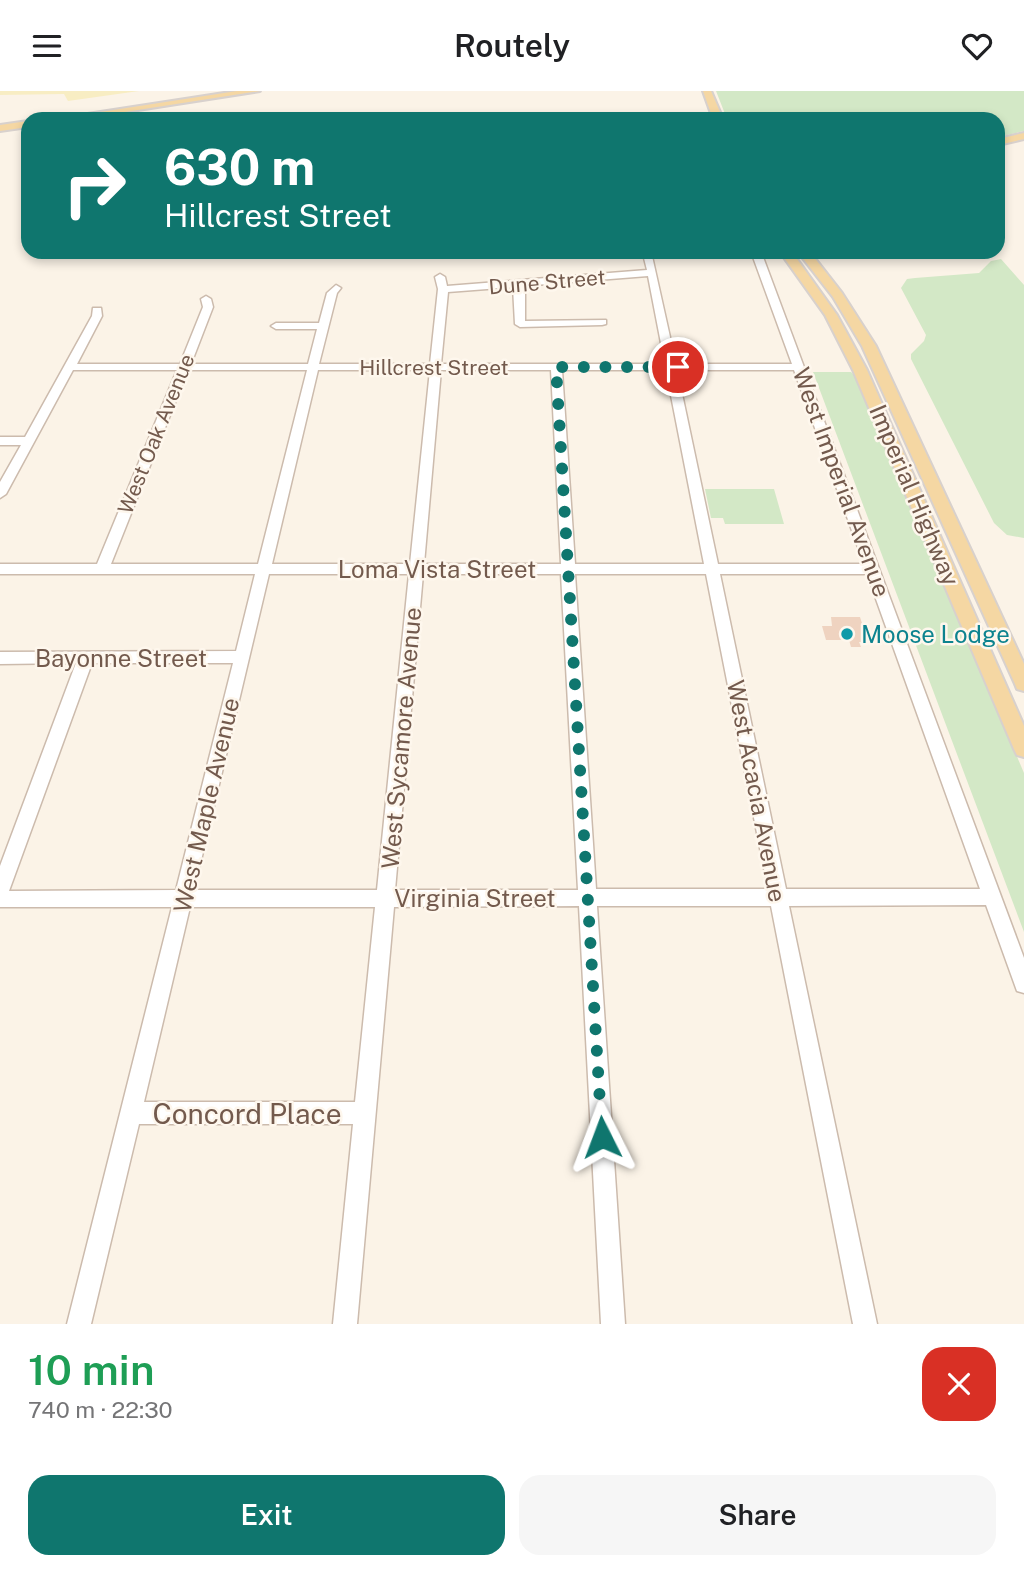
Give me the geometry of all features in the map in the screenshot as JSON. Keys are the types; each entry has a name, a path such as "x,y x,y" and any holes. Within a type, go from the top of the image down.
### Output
{"main road":[{"path":"109,112 256,91"},
{"path":"698,91 706,112"},
{"path":"707,91 715,112"},
{"path":"0,128 21,125"},
{"path":"1005,140 1024,136"},
{"path":"1005,146 1024,142"},
{"name":"Imperial Highway","path":"791,259 831,316 860,370 1024,749"},
{"name":"Imperial Highway","path":"809,259 859,330 893,397 1024,684"},
{"path":"860,370 876,373 886,393 893,397"}],"street":[{"name":"West Imperial Avenue","path":"759,259 1024,983"},
{"name":"Dune Street","path":"441,283 517,285 651,266"},
{"name":"West Acacia Avenue","path":"651,266 864,1324"},
{"name":"West Sycamore Avenue","path":"345,1324 441,283"},
{"path":"517,285 520,294 520,324 603,322"},
{"name":"West Maple Avenue","path":"79,1324 323,326 336,288"},
{"name":"West Oak Avenue","path":"102,569 208,307 206,299"},
{"path":"0,494 97,316 97,310"},
{"path":"276,326 323,326"},
{"name":"Hillcrest Street","path":"69,367 800,367"},
{"path":"556,367 613,1324"},
{"path":"0,441 29,441"},
{"name":"Loma Vista Street","path":"0,569 873,569"},
{"name":"Bayonne Street","path":"0,658 241,657"},
{"path":"0,890 86,658"},
{"name":"Virginia Street","path":"0,898 993,897"},
{"name":"Concord Place","path":"130,1113 364,1113"}],"green space":[{"path":"716,91 1024,91 1024,131 1005,135 1005,112 724,112"},
{"path":"1001,259 1024,285 1024,538 1007,535 994,523 911,359 911,354 924,341 926,335 901,288 907,279 979,273 991,261"},
{"path":"813,372 851,372 855,376 1024,773 1024,932"},
{"path":"705,489 774,489 784,524 725,524 723,518 711,518"}],"sand":[{"path":"0,91 139,91 68,101 64,94 0,95"}],"building":[{"name":"Moose Lodge","path":"831,617 860,617 868,642 859,642 861,647 851,647 849,640 826,640 822,626 832,626"}],"place":[{"name":"Moose Lodge","path":"847,634"}],"route":[{"path":"602,1137 556,367 678,367"}]}
